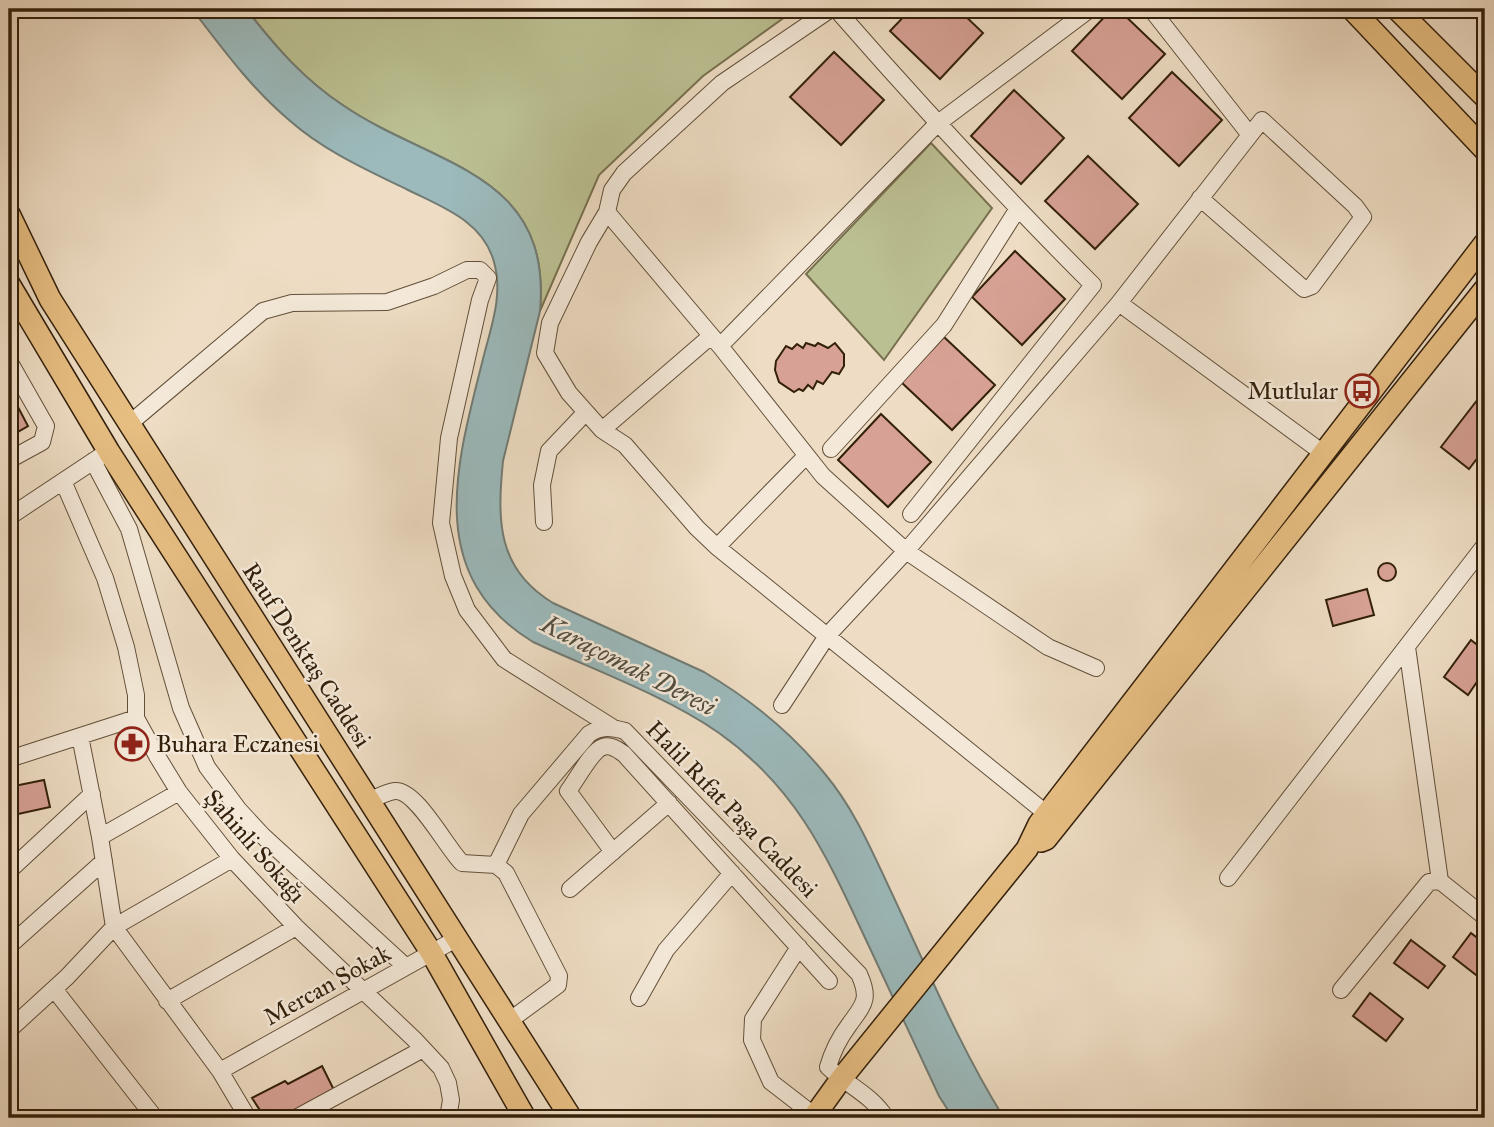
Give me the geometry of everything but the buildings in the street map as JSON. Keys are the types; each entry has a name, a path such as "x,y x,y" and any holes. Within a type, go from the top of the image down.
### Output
{"main road":[{"path":"1352,9 1485,151"},
{"path":"1396,9 1485,97"},
{"name":"Rauf Denktaş Caddesi","path":"9,214 50,299 571,1118"},
{"path":"814,1117 841,1079 1027,849 1047,814 1485,242"},
{"path":"9,284 101,456 431,952 525,1118"},
{"path":"1027,849 1046,839 1485,289"}],"street":[{"path":"911,514 1093,285 937,124 834,9 722,83 624,173 612,190 607,212 589,242 550,323 545,353 569,393 603,430 625,445 697,528 717,547 1047,814"},
{"path":"603,430 715,341 937,124 1090,9"},
{"path":"1151,9 1250,135"},
{"path":"782,705 827,636 905,551 1119,303 1200,198 1262,120 1355,206 1363,217 1312,286 1304,289 1200,198"},
{"path":"831,449 944,325 1017,209"},
{"path":"607,212 823,476 905,551 1048,647 1096,668"},
{"path":"129,424 263,311 292,303 387,302 434,286 467,270 480,270 488,278 480,300 450,438 441,523 453,576 467,610 504,659 612,727"},
{"path":"1119,303 1323,453"},
{"path":"9,361 46,426 42,442 9,460"},
{"path":"544,522 542,485 549,451 586,412"},
{"path":"9,517 101,456 129,529 181,708 208,767 239,810 263,836 406,967"},
{"path":"717,547 806,456"},
{"name":"Şahinli Sokağı","path":"64,481 104,578 125,647 136,695 136,718 179,792 232,859 296,927 441,1068 449,1083 451,1100 448,1118"},
{"path":"1228,878 1485,545"},
{"path":"1407,647 1440,881"},
{"path":"9,759 136,718"},
{"name":"Halil Rıfat Paşa Caddesi","path":"496,865 521,814 589,734 598,729 612,727 625,731 859,974 866,989 864,1007 847,1027 828,1067 841,1079"},
{"path":"80,736 114,926 220,1071 248,1118"},
{"name":"Halil Rıfat Paşa Caddesi","path":"613,852 568,791 596,751 612,746 624,754 829,981"},
{"path":"368,801 395,791 405,793 416,800 451,852 462,863 496,865 506,873 559,976 558,985 550,993 509,1021"},
{"path":"100,837 179,792"},
{"path":"9,871 92,794"},
{"name":"Halil Rıfat Paşa Caddesi","path":"570,889 668,803"},
{"path":"9,1030 54,989 114,926 232,859"},
{"path":"9,946 104,861"},
{"name":"Halil Rıfat Paşa Caddesi","path":"639,998 666,950 732,873"},
{"path":"1341,990 1429,881 1440,881 1485,917"},
{"path":"167,1001 296,927"},
{"name":"Mercan Sokak","path":"220,1071 456,939"},
{"path":"799,947 753,1018 752,1040 771,1082 814,1117"},
{"path":"54,989 155,1118"},
{"path":"296,1118 424,1049"},
{"path":"841,1079 870,1099 886,1118"}],"green space":[{"path":"246,9 796,9 703,76 599,175 540,311 539,264 527,228 507,201 480,179 379,127 329,96 291,62"},
{"path":"931,143 992,208 884,360 806,274"}],"water":[{"name":"Karaçomak Deresi","path":"192,9 246,9 291,62 329,96 379,127 480,179 507,201 527,228 539,264 540,311 503,461 501,523 511,559 535,590 553,603 704,672 738,693 769,717 812,759 836,788 864,834 960,1038 1004,1118 953,1118 939,1096 823,853 790,801 770,777 719,733 676,707 533,642 498,614 474,583 461,549 457,512 465,434 497,297 496,274 489,248 481,236 460,217 346,159 302,131 275,108 250,81"}],"place":[{"name":"Mutlular","path":"1362,391"},
{"name":"Buhara Eczanesi","path":"132,744"}]}
